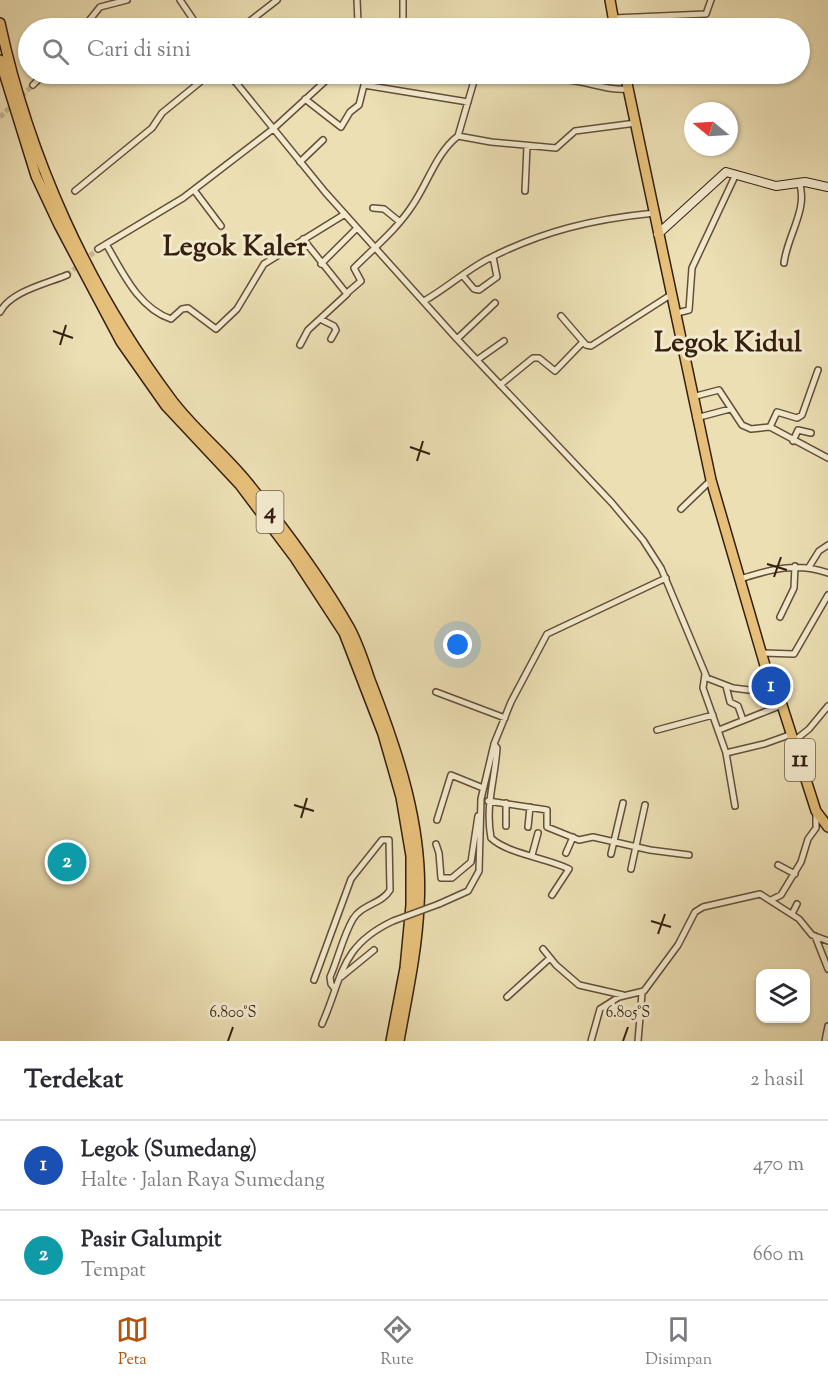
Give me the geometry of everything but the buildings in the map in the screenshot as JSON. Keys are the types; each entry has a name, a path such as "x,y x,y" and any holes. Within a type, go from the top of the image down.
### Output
{"highway":[{"path":"610,0 613,18"},
{"name":"4","path":"0,23 9,65 44,174 66,221 128,338 172,401 246,481 302,554 355,640 391,732 408,795 419,856 419,905 412,969 399,1041"},
{"name":"4","path":"0,60 36,176 59,225 122,342 166,406 240,485 295,558 344,633 383,734 401,796 411,856 411,905 407,947 391,1041"},
{"name":"11","path":"627,84 711,480 773,693 782,705 816,810 828,827"}],"street":[{"path":"91,18 100,7 127,0"},
{"path":"180,0 192,18"},
{"path":"254,18 277,0"},
{"path":"357,0 358,18"},
{"path":"403,0 403,18"},
{"path":"613,18 706,14 711,0"},
{"path":"75,191 152,128 162,113 198,84"},
{"path":"237,84 357,228 457,339 612,503 650,549 666,578 705,674 711,681 726,686 773,693"},
{"path":"98,249 194,190 273,129 322,84"},
{"path":"300,345 308,330 361,281 354,268 400,222 430,180 443,150 458,136 473,84"},
{"path":"600,84 613,91 628,90"},
{"path":"305,99 341,127 350,112 359,105 364,85 468,102"},
{"path":"458,136 556,148 575,131 636,123"},
{"path":"300,162 323,140"},
{"path":"525,191 527,146"},
{"path":"658,234 683,214 724,173 736,174 776,186 800,182 828,187"},
{"path":"677,313 688,310 692,268 736,174"},
{"path":"784,263 792,229 802,204 803,192 800,182"},
{"path":"194,190 221,226"},
{"path":"373,208 384,209 400,222"},
{"path":"424,301 493,257 565,226 602,218 655,213"},
{"path":"106,244 128,283 152,307 171,319 186,308 216,329 237,309 264,264 345,214"},
{"path":"321,264 357,228"},
{"path":"303,239 321,264 347,293"},
{"path":"463,276 474,290 479,290 497,277 493,257"},
{"path":"0,312 4,304 15,295 68,275"},
{"path":"561,316 583,342 591,346 673,293"},
{"path":"457,339 495,303"},
{"path":"321,320 334,326 336,330 331,339"},
{"path":"477,360 504,342"},
{"path":"500,385 533,358 539,358 555,371 583,342"},
{"path":"770,427 777,412 797,418 802,415 818,370"},
{"path":"692,397 719,390 738,422 747,428 770,427 828,458"},
{"path":"696,418 730,409"},
{"path":"793,441 798,430 811,433"},
{"path":"681,509 711,480"},
{"path":"809,567 819,551 828,545"},
{"path":"780,617 794,588 795,566"},
{"path":"740,579 795,566 809,567 828,573"},
{"path":"322,1024 350,954 362,939 393,921 468,891 478,871 483,788 494,744 549,632 666,578"},
{"path":"762,653 794,654 828,595"},
{"path":"705,674 703,687 726,753 735,806"},
{"path":"726,686 730,702 738,706 743,720"},
{"path":"436,692 505,718"},
{"path":"719,730 782,705"},
{"path":"726,753 793,737 822,714 828,706"},
{"path":"822,714 828,718"},
{"path":"657,730 713,715"},
{"path":"494,744 497,748 496,759 488,801 491,838 506,847 569,869 552,895"},
{"path":"437,820 451,775 483,788"},
{"path":"488,801 547,810 547,827 579,840 593,837 613,843 689,855"},
{"path":"506,803 506,826"},
{"path":"611,854 624,803"},
{"path":"631,869 645,805"},
{"path":"528,827 530,807"},
{"path":"771,900 781,895 795,874 808,839 816,828 816,810"},
{"path":"436,844 440,853 441,878 452,878 471,862 476,821 480,813"},
{"path":"532,855 538,833"},
{"path":"566,853 573,837"},
{"path":"314,980 351,879 382,840 389,840 391,844 390,890 386,896 368,905 353,919 330,977 335,989"},
{"path":"778,865 795,874"},
{"path":"638,1041 642,993 678,945 695,912 699,909 760,894 792,914 815,936 828,941"},
{"path":"792,914 797,904"},
{"path":"815,936 828,969"},
{"path":"543,949 549,958 585,988 624,995 642,993"},
{"path":"339,978 374,950"},
{"path":"507,997 549,958"},
{"path":"591,1041 600,1009 624,995"},
{"path":"825,1041 828,1026"}],"tunnel":[{"path":"0,117 33,85"},
{"path":"67,275 98,249"}],"place":[{"name":"Legok (Sumedang)","path":"771,686"},
{"name":"Pasir Galumpit","path":"67,862"}],"district":[{"name":"Legok Kaler","path":"235,248"},
{"name":"Legok Kidul","path":"728,344"}]}
